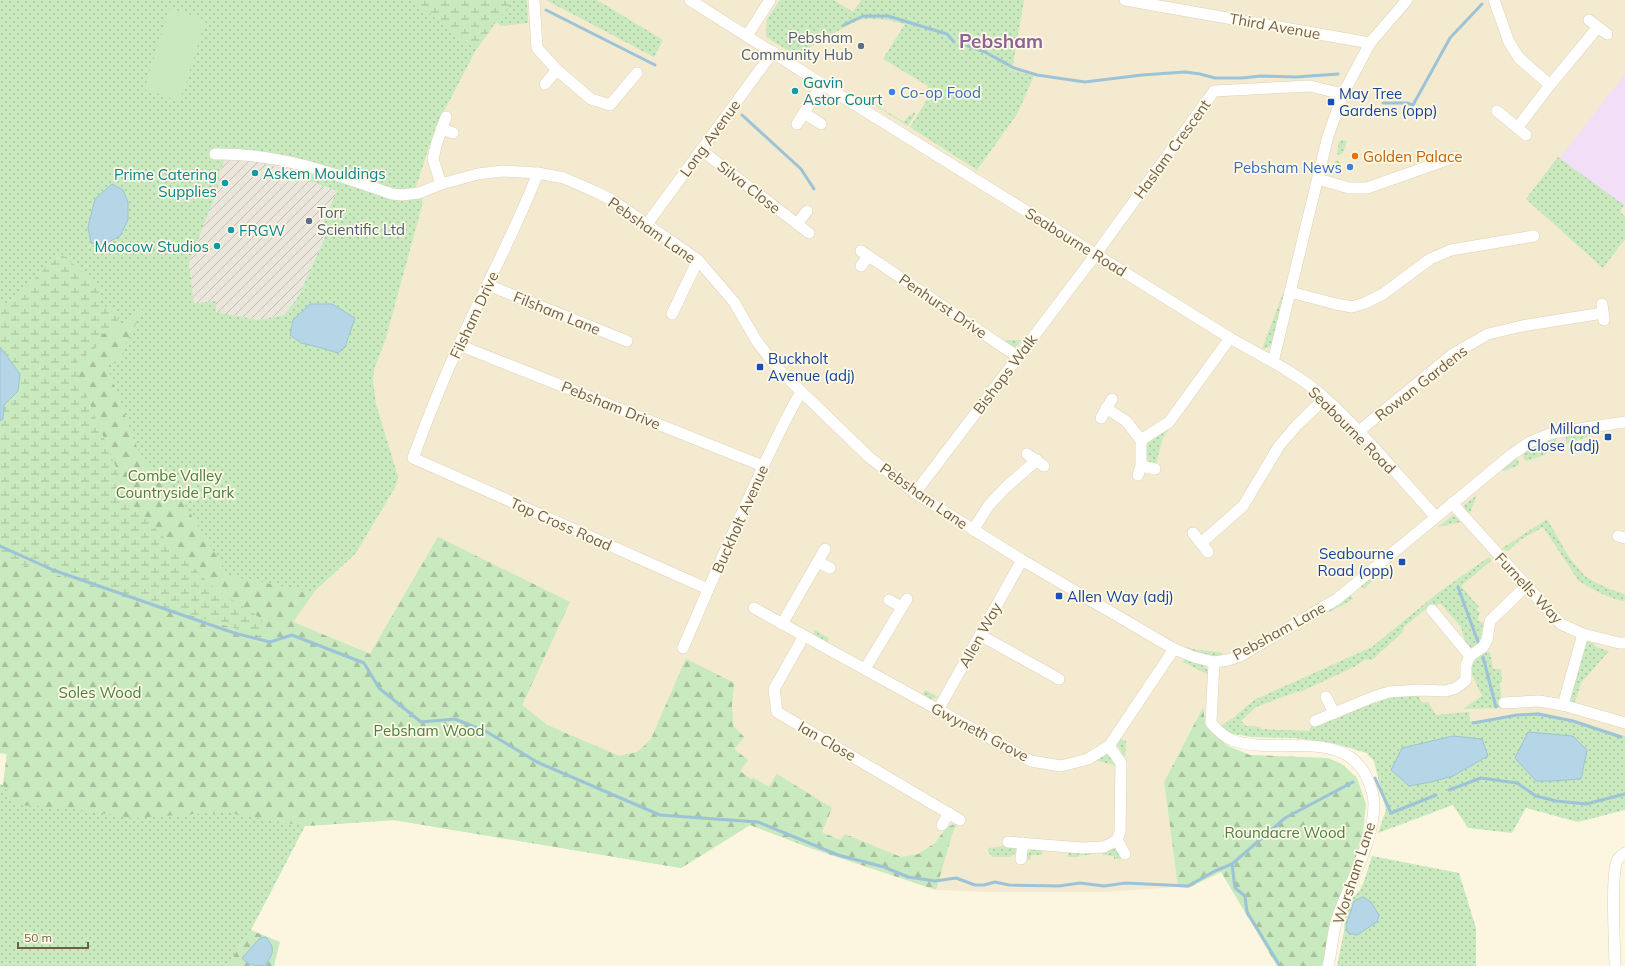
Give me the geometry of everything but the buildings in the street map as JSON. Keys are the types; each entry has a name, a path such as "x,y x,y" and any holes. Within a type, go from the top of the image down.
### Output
{"street":[{"path":"534,0 537,48 557,70 591,99 610,106 637,73"},
{"name":"Seabourne Road","path":"690,0 1230,338 1274,362 1300,379 1324,398 1358,432 1435,516"},
{"path":"747,36 770,0"},
{"name":"Third Avenue","path":"1125,0 1370,43"},
{"path":"1274,362 1328,136 1343,94 1370,43 1406,0"},
{"path":"1494,0 1509,42 1519,58 1550,85"},
{"path":"1589,20 1607,34"},
{"path":"1497,111 1522,131 1550,85 1598,27"},
{"name":"Long Avenue","path":"647,224 773,52"},
{"path":"545,84 557,70"},
{"path":"797,124 822,84"},
{"name":"Haslam Crescent","path":"1096,254 1214,92 1310,86 1343,94"},
{"path":"804,113 821,124"},
{"path":"441,184 433,159 446,117"},
{"path":"442,130 453,133"},
{"name":"Silva Close","path":"701,150 809,233"},
{"name":"Pebsham Lane","path":"215,154 253,155 302,164 397,195 419,193 441,184 478,174 503,171 538,173 564,178 612,200 698,260 734,302 756,340 778,368 869,457 915,493 1022,560 1174,649 1194,657 1214,662 1240,656 1337,599 1511,454 1530,442 1552,433 1625,422"},
{"path":"1318,180 1349,188 1367,188 1450,162"},
{"name":"Filsham Drive","path":"413,458 459,345 524,209 538,173"},
{"path":"797,224 807,211"},
{"path":"1290,292 1352,307 1366,303 1383,294 1430,259 1451,250 1520,234 1534,236"},
{"name":"Penhurst Drive","path":"861,266 864,254 1018,357"},
{"name":"Bishops Walk","path":"915,493 1096,254"},
{"path":"672,314 698,260"},
{"name":"Filsham Lane","path":"488,285 627,342"},
{"name":"Rowan Gardens","path":"1358,432 1453,354 1488,334 1522,326 1603,312"},
{"path":"1141,440 1169,422 1230,338"},
{"name":"Pebsham Drive","path":"459,345 763,466"},
{"name":"Buckholt Avenue","path":"683,648 763,466 790,410 801,392"},
{"path":"1201,543 1243,506 1279,446 1297,425 1324,398"},
{"path":"1106,408 1126,421 1141,440 1140,471 1155,469"},
{"path":"973,530 989,505 1000,493 1040,463 1027,454"},
{"name":"Top Cross Road","path":"413,458 708,589"},
{"name":"Furnells Way","path":"1452,503 1561,624 1583,634 1619,643 1625,643"},
{"path":"1194,533 1208,552"},
{"path":"782,624 825,549"},
{"name":"Allen Way","path":"938,710 1022,560"},
{"path":"818,562 830,568"},
{"path":"1314,721 1389,692 1420,690 1446,691 1456,688 1466,680 1466,665 1470,656 1483,647 1487,640 1490,621 1526,586"},
{"path":"865,670 904,603 889,600"},
{"name":"Gwyneth Grove","path":"754,608 1031,761 1061,766 1088,759 1110,746 1174,649"},
{"path":"1432,610 1470,656"},
{"path":"1563,705 1583,634"},
{"path":"980,635 1051,679"},
{"name":"Ian Close","path":"804,636 774,689 777,712 960,820"},
{"name":"Worsham Lane","path":"1214,662 1211,723 1221,734 1232,740 1253,745 1292,745 1331,748 1357,762 1365,771 1371,786 1374,803 1370,832 1337,920 1328,966"},
{"path":"1326,696 1334,713"},
{"path":"1504,703 1539,701 1563,705 1625,723"},
{"path":"1008,842 1082,848 1104,847 1117,840 1120,832 1121,763 1110,746"},
{"path":"942,825 949,813"},
{"path":"1117,840 1125,854"},
{"path":"1021,860 1023,843"},
{"path":"1615,966 1620,934 1614,888 1615,867 1618,859 1625,853"}],"shaded area":[{"path":"514,0 1625,0 1625,736 1574,720 1538,712 1516,714 1482,721 1456,721 1374,761 1366,753 1337,744 1295,738 1251,737 1224,730 1222,725 1205,723 1202,708 1164,782 1178,887 1103,892 987,892 936,890 952,835 958,823 946,828 935,843 918,854 901,857 845,834 840,840 822,832 832,808 777,775 769,788 753,778 751,779 740,771 734,749 738,732 733,726 732,704 734,684 660,719 651,739 638,752 619,756 547,725 521,706 570,602 438,537 370,654 293,622 314,592 356,553 396,486 376,404 373,380 374,370 385,341 392,312 416,187 435,128 457,83 476,50"},
{"path":"1625,74 1625,206 1620,212 1625,216 1625,239 1603,268 1526,199"},
{"path":"227,156 257,161 280,167 293,168 289,174 337,191 321,226 327,229 322,244 298,297 284,315 258,320 216,312 216,302 194,304 189,263 218,189 220,171"}],"green space":[{"name":"Combe Valley Countryside Park","path":"0,0 527,0 528,23 501,26 496,22 476,50 435,128 416,187 423,202 385,341 374,370 373,380 376,404 398,477 396,486 356,553 314,592 293,622 370,654 438,537 570,602 522,705 547,725 619,756 637,752 651,739 686,659 734,683 732,704 733,726 744,737 734,749 748,760 740,771 751,779 753,778 769,787 777,774 832,808 813,849 750,825 681,868 394,820 305,826 251,930 227,966 0,966 0,784 3,785 7,754 0,753","holes":["227,156 292,168 289,174 337,191 321,227 327,230 322,244 298,297 284,315 258,320 216,312 216,301 194,303 189,263 218,189 220,171"]},
{"path":"412,0 514,0 476,50"},
{"path":"546,0 597,0 663,40 654,57"},
{"path":"780,0 834,0 853,12 861,0 1024,0 1012,70 1034,76 1017,114 977,170 910,127 927,100 925,98 928,94 925,92 928,86 883,59 905,24 875,19 865,19 851,24 797,56 766,37 767,19"},
{"path":"170,8 206,20 180,101 144,89"},
{"path":"872,95 874,97 871,102 904,122 914,111 915,114 908,126 868,101"},
{"path":"1339,141 1347,141 1343,153 1339,155 1337,153"},
{"path":"1558,157 1624,205 1620,212 1625,216 1625,239 1603,268 1526,199"},
{"path":"1337,160 1340,163 1339,169 1333,174 1330,167"},
{"path":"60,253 98,285 102,307 114,306 120,326 99,335 100,344 74,365 131,504 215,589 262,619 260,636 0,558 0,302 9,305"},
{"path":"1286,292 1274,340 1269,347 1262,349 1283,293"},
{"name":"Pebsham Wood","path":"143,310 122,351 122,360 107,366 139,453 177,492 229,576 314,592 293,622 370,654 438,537 570,602 522,705 547,725 619,756 638,752 651,739 686,659 734,683 732,704 733,726 744,737 734,749 748,760 740,771 751,779 753,778 769,787 777,774 832,808 822,832 840,840 845,834 901,857 918,854 935,843 946,828 958,822 952,835 936,890 813,849 750,825 681,868 394,820 305,826 224,812 132,818 71,808 15,805 3,785 7,754 0,753 0,558 259,636 262,619 215,589 131,504 74,365 100,344 99,336 120,326 137,311"},
{"path":"1007,340 1022,340 1015,348 1011,348 1005,344"},
{"path":"1170,427 1162,440 1156,464 1150,462 1145,455 1146,445 1156,435"},
{"path":"1595,430 1596,434 1566,444 1566,435"},
{"path":"1555,437 1559,446 1542,456 1526,461 1523,457 1525,449"},
{"path":"1515,457 1518,460 1519,465 1504,471 1500,468"},
{"path":"1477,495 1469,515 1465,510 1464,505"},
{"path":"1453,515 1461,522 1438,527"},
{"path":"1547,519 1568,555 1583,574 1597,583 1625,594 1625,601 1601,593 1578,580 1543,527 1520,540 1508,551 1501,549"},
{"path":"1489,557 1492,560 1461,586 1479,607 1476,609 1480,613 1477,620 1483,623 1480,644 1472,650 1465,641 1461,627 1440,603 1435,607 1427,608 1404,627 1403,632 1372,660 1366,659 1354,667 1300,692 1299,691 1256,707 1241,721 1246,726 1260,727 1261,729 1309,731 1312,725 1330,718 1333,719 1370,702 1377,703 1383,698 1417,694 1422,703 1428,702 1436,715 1469,712 1470,721 1482,721 1516,714 1538,712 1574,720 1625,736 1625,810 1578,822 1526,808 1512,833 1468,828 1453,805 1378,833 1386,810 1374,761 1367,753 1337,744 1319,741 1295,738 1251,737 1228,733 1222,725 1233,718 1254,700 1372,647 1439,592"},
{"path":"1380,568 1383,570 1364,589 1360,586"},
{"path":"1350,594 1353,599 1330,612 1329,610"},
{"path":"815,630 829,638 827,642 813,634"},
{"path":"1586,641 1593,643 1596,647 1609,651 1581,683 1574,705 1567,697"},
{"path":"1187,647 1196,650 1221,652 1222,657 1214,658 1187,651"},
{"path":"1490,652 1493,669 1501,669 1502,682 1500,683 1502,708 1463,709 1482,696 1469,668 1477,657"},
{"path":"1184,659 1203,665 1208,671 1209,675 1183,662"},
{"path":"925,690 938,697 928,699 922,696"},
{"name":"Roundacre Wood","path":"1203,707 1205,723 1209,729 1228,746 1250,755 1328,758 1342,764 1357,778 1366,804 1363,833 1324,966 1277,966 1221,872 1188,888 1178,887 1164,782"},
{"path":"1120,739 1126,741 1125,758 1117,745 1117,741"},
{"path":"1105,754 1111,755 1117,766 1095,760"},
{"path":"1005,846 1013,847 1018,851 1010,857 993,857 988,852 988,848"},
{"path":"1033,848 1043,849 1042,855 1031,855 1030,860 1026,860 1027,853"},
{"path":"1113,849 1119,851 1122,859 1114,859 1114,856 1103,855 1103,851"},
{"path":"1068,851 1090,852 1090,855 1068,857"},
{"path":"1372,856 1459,873 1476,928 1476,966 1337,966 1344,932 1345,916 1350,901 1360,890"},
{"path":"251,930 280,942 274,966 227,966"}],"water":[{"path":"112,184 123,190 128,202 128,220 120,236 103,245 91,243 88,227 95,199"},
{"path":"310,304 332,304 355,318 345,347 338,353 301,343 290,335 293,320"},
{"path":"0,347 20,374 18,391 4,405 3,419 0,421"},
{"path":"1528,732 1573,736 1587,750 1581,779 1536,781 1515,758"},
{"path":"1453,736 1482,739 1488,756 1453,776 1409,786 1391,770 1402,748"},
{"path":"1363,897 1371,902 1379,915 1377,922 1357,935 1348,933 1346,926 1354,901"},
{"path":"266,937 271,945 272,951 266,965 253,965 244,961 242,958 260,938"}],"waterway":[{"path":"1383,103 1407,103 1413,105 1450,38 1482,4"},
{"path":"546,10 655,65"},
{"path":"844,25 863,16 888,16 947,34 954,42"},
{"path":"968,46 985,52 1014,68 1037,75 1085,82 1142,75 1185,72 1215,78 1261,76 1296,77 1338,74"},
{"path":"742,115 801,169 814,189"},
{"path":"0,546 53,570 234,633 270,642 292,635 364,663 379,688 421,722 455,719 487,732 537,762 660,815 758,822 838,855 884,867 908,877 935,881 956,878 975,885 984,885 995,882 1009,885 1059,886 1080,883 1104,886 1126,883 1188,886 1215,871 1232,864 1285,818 1353,782"},
{"path":"1458,587 1478,642"},
{"path":"1483,657 1496,707"},
{"path":"1473,723 1517,715 1538,714 1573,721 1621,737"},
{"path":"1375,778 1391,813 1436,795"},
{"path":"1449,790 1481,778 1517,783 1536,796 1556,801 1586,804 1625,794"},
{"path":"1232,864 1235,888 1245,896 1247,912 1280,966"}],"place":[{"name":"Pebsham Community Hub","path":"861,46"},
{"name":"Gavin Astor Court","path":"795,91"},
{"name":"Co-op Food","path":"892,92"},
{"name":"May Tree Gardens (opp)","path":"1331,102"},
{"name":"Golden Palace","path":"1355,156"},
{"name":"Pebsham News","path":"1350,167"},
{"name":"Askem Mouldings","path":"255,173"},
{"name":"Prime Catering Supplies","path":"225,183"},
{"name":"Torr Scientific Ltd","path":"309,221"},
{"name":"FRGW","path":"231,230"},
{"name":"Moocow Studios","path":"217,246"},
{"name":"Buckholt Avenue (adj)","path":"760,367"},
{"name":"Milland Close (adj)","path":"1608,437"},
{"name":"Seabourne Road (opp)","path":"1402,562"},
{"name":"Allen Way (adj)","path":"1059,596"}],"district":[{"name":"Pebsham","path":"1001,41"}],"park label":[{"name":"Soles Wood","path":"100,692"}]}
